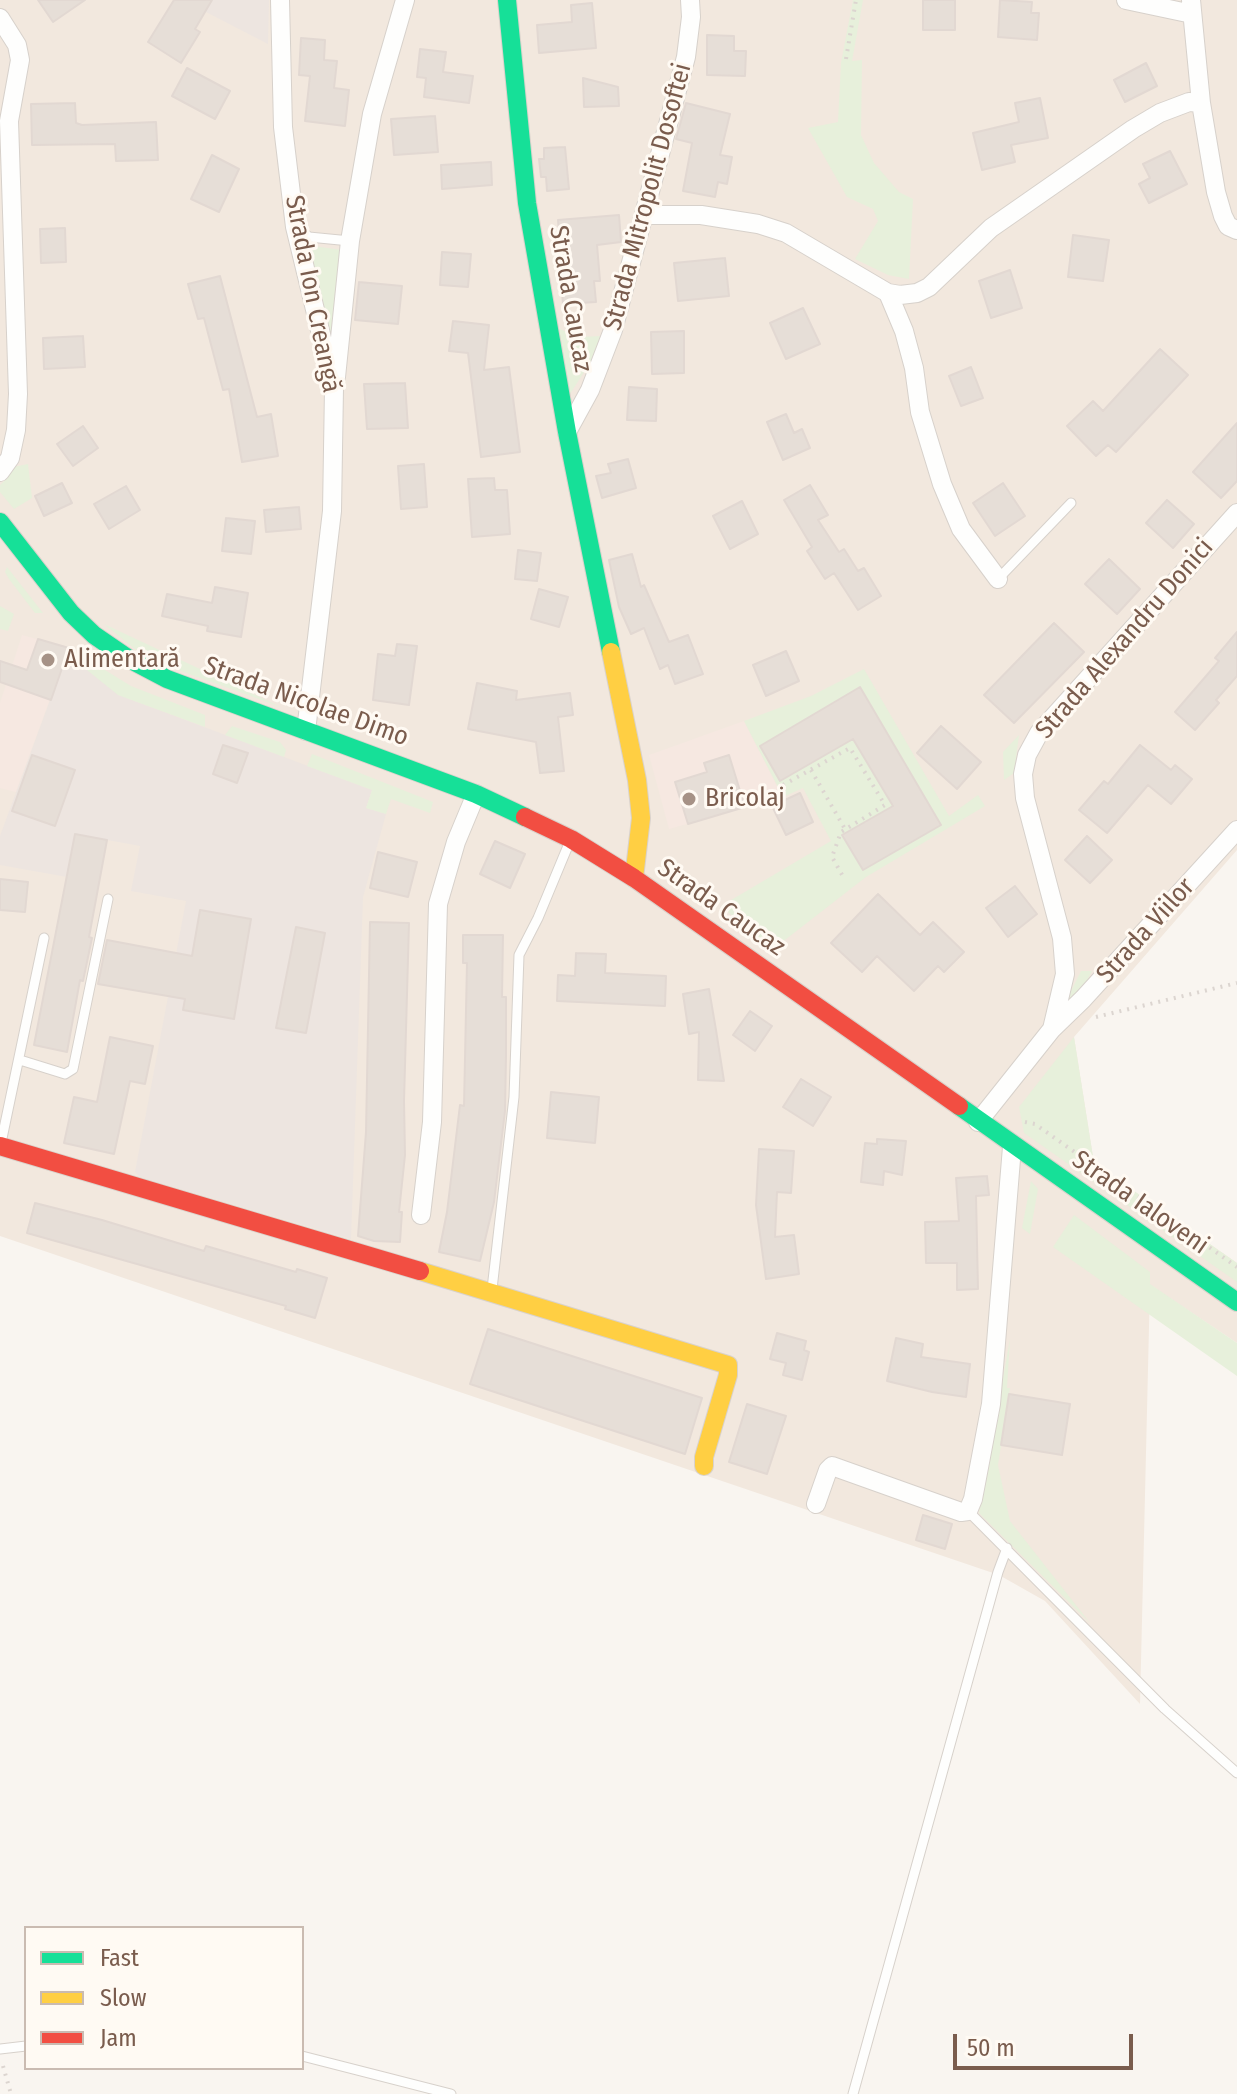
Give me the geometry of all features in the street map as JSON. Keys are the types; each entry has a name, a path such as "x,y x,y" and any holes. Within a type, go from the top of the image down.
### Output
{"street":[{"name":"Strada Ion Creangă","path":"280,0 283,127 295,227 334,388 332,511 306,731"},
{"path":"334,388 350,241 372,114 405,0"},
{"name":"Strada Caucaz","path":"507,0 527,203 567,432 637,780 641,818 634,878 1012,1147"},
{"name":"Strada Mitropolit Dosoftei","path":"567,432 605,356 686,57 690,0"},
{"path":"1126,0 1192,7 1201,103 1216,192 1228,226 1237,230"},
{"path":"0,18 17,45 20,60 9,121 16,430 10,458 0,472"},
{"path":"644,215 729,218 786,233 888,293 917,293 929,287 991,228 1133,129 1176,105 1201,103"},
{"path":"888,293 904,331 914,368 920,412 942,484 961,529 998,579"},
{"name":"Strada Alexandru Donici","path":"978,1122 1052,1029 1065,974 1062,938 1025,798 1023,774 1027,755 1039,733 1237,513"},
{"name":"Strada Nicolae Dimo","path":"0,522 71,613 94,635 129,659 167,679 476,794 571,839 634,878"},
{"path":"421,1215 432,1122 438,904 456,842 476,794"},
{"name":"Strada Viilor","path":"1052,1029 1237,830"},
{"path":"0,1146 718,1360 728,1365 728,1375 704,1466"},
{"path":"816,1504 832,1466 961,1512 968,1511 991,1404 1012,1147"},
{"name":"Strada Ialoveni","path":"1012,1147 1237,1302"}],"lane":[{"path":"295,227 309,237 350,241"},
{"path":"998,579 1071,503"},
{"path":"491,1293 514,1097 519,955 571,839"},
{"path":"20,1060 65,1074 73,1069 108,899"},
{"path":"0,1146 44,938"},
{"path":"968,1511 1165,1709 1237,1773"},
{"path":"853,2094 993,1587 1007,1548"},
{"path":"0,2049 24,2046"},
{"path":"304,2057 451,2094"}],"path":[{"path":"846,59 856,0"},
{"path":"783,785 850,748 885,805 841,832 832,857 845,880"},
{"path":"811,770 845,829"},
{"path":"1052,1029 1237,983"},
{"path":"0,2056 11,2094"}],"shaded area":[{"path":"0,0 1237,0 1237,850 1074,1037 1094,1163 1237,1263 1237,1343 1150,1285 1140,1704 1045,1601 999,1575 0,1236"},
{"path":"185,0 269,0 268,44 206,12"},
{"path":"22,635 69,648 16,792 0,788 0,703"},
{"path":"67,654 119,695 372,790 366,808 386,814 363,897 351,1239 140,1177 135,1172 186,901 131,891 140,846 75,834 67,877 0,865 0,836"},
{"path":"744,721 783,797 669,829 649,755"}],"green space":[{"path":"853,0 863,0 852,61 862,60 861,135 874,163 899,192 913,199 909,279 888,275 855,259 878,221 873,209 847,197 808,128 838,122 841,63"},
{"path":"306,245 342,250 333,354"},
{"path":"558,328 577,337 602,336 600,347 570,394"},
{"path":"28,464 32,498 14,509 0,492 0,485 6,479 8,468"},
{"path":"7,567 43,613 35,613 9,579 5,572"},
{"path":"0,606 14,614 8,631 0,629"},
{"path":"104,624 281,707 181,671 135,649"},
{"path":"69,648 131,686 205,715 205,727 118,695 67,654"},
{"path":"864,669 949,816 978,795 985,806 866,877 772,950 721,906 831,841 803,788 783,797 744,721 811,696"},
{"path":"232,726 280,742 286,750 284,757 225,735"},
{"path":"1019,735 1014,773 1004,780 1003,752"},
{"path":"312,754 433,802 430,813 391,799 386,814 366,808 372,790 307,766"},
{"path":"1081,971 1092,971 1080,994 1065,1003"},
{"path":"1074,1037 1094,1163 1237,1263 1237,1282 1024,1133 1019,1107"},
{"path":"1031,1181 1038,1189 1030,1234 1022,1228"},
{"path":"1074,1215 1150,1272 1150,1284 1237,1343 1237,1376 1053,1247"},
{"path":"1010,1339 1007,1388 1010,1388 998,1465 1010,1521 1090,1623 979,1513"}],"building":[{"path":"38,0 85,0 53,22"},
{"path":"174,0 212,0 195,29 200,32 181,63 148,42"},
{"path":"923,0 955,0 955,30 923,30"},
{"path":"1000,0 1032,2 1031,13 1039,13 1037,40 998,37"},
{"path":"592,3 596,48 539,53 537,25 572,22 571,5"},
{"path":"707,35 734,36 734,51 746,51 745,76 707,75"},
{"path":"301,38 325,40 324,60 337,61 334,88 349,90 345,126 305,121 310,76 299,75"},
{"path":"420,49 446,52 443,72 473,76 469,103 424,97 426,78 417,77"},
{"path":"1146,63 1157,86 1125,102 1114,80"},
{"path":"187,68 230,91 215,119 172,96"},
{"path":"583,78 618,87 619,106 584,107"},
{"path":"1040,98 1048,138 1011,145 1015,162 982,170 973,133 1019,122 1015,103"},
{"path":"75,103 76,123 82,125 156,122 158,160 116,161 115,144 32,145 31,104"},
{"path":"686,103 730,114 720,155 732,157 727,184 718,182 715,197 683,191 692,143 676,139"},
{"path":"435,116 438,152 394,155 391,119"},
{"path":"565,147 569,189 547,191 546,177 541,177 539,159 544,159 544,148"},
{"path":"1170,151 1187,184 1149,203 1139,184 1150,178 1143,164"},
{"path":"212,155 239,169 219,212 191,199"},
{"path":"491,162 492,185 442,189 441,165"},
{"path":"619,215 621,242 597,245 600,281 594,281 596,302 563,304 558,220"},
{"path":"65,228 66,262 41,263 40,229"},
{"path":"1073,235 1109,240 1103,281 1068,277"},
{"path":"442,252 471,254 468,287 440,285"},
{"path":"725,258 729,296 678,301 674,263"},
{"path":"1010,270 1022,308 991,318 979,281"},
{"path":"220,276 257,417 271,414 278,456 242,462 229,389 223,390 204,318 198,319 188,284"},
{"path":"359,282 402,286 398,324 355,320"},
{"path":"803,308 820,344 786,359 770,323"},
{"path":"453,321 489,325 484,370 509,367 520,452 481,457 468,353 449,351"},
{"path":"684,331 684,373 652,374 651,332"},
{"path":"83,336 85,367 44,369 43,338"},
{"path":"1160,349 1188,375 1116,452 1108,445 1096,456 1067,426 1093,401 1103,411"},
{"path":"971,367 983,398 961,406 949,376"},
{"path":"405,383 408,428 367,429 364,384"},
{"path":"629,387 657,389 656,421 627,420"},
{"path":"786,414 794,433 802,429 810,448 783,460 767,422"},
{"path":"1237,423 1237,481 1221,498 1193,472"},
{"path":"83,426 98,448 73,466 57,444"},
{"path":"628,459 636,488 602,498 596,476 611,473 608,464"},
{"path":"424,464 427,507 401,509 398,466"},
{"path":"494,478 495,490 507,490 510,534 472,537 468,479"},
{"path":"62,483 72,503 44,516 35,496"},
{"path":"1003,483 1025,516 995,536 973,503"},
{"path":"810,485 828,515 818,520 839,552 844,549 858,571 864,568 881,596 858,610 834,573 825,579 807,551 812,547 784,500"},
{"path":"126,486 140,510 109,529 94,504"},
{"path":"1167,500 1194,524 1173,548 1146,523"},
{"path":"742,501 758,534 730,549 713,516"},
{"path":"299,507 301,529 266,532 264,510"},
{"path":"226,518 255,521 251,554 222,551"},
{"path":"518,550 541,553 537,581 515,579"},
{"path":"632,554 641,587 644,585 669,642 688,635 703,674 675,684 668,665 660,669 644,628 631,634 619,607 609,560"},
{"path":"1109,559 1140,589 1117,614 1085,584"},
{"path":"215,587 248,593 241,637 207,631 208,626 162,616 167,594 212,603"},
{"path":"539,589 568,597 559,627 531,619"},
{"path":"1054,623 1084,652 1014,723 984,695"},
{"path":"1237,632 1237,676 1195,730 1175,712 1219,661 1215,658"},
{"path":"38,639 69,648 51,700 0,682 0,661 27,670"},
{"path":"397,644 417,646 409,705 373,700 378,654 395,656"},
{"path":"786,651 799,681 766,696 753,665"},
{"path":"477,683 517,691 516,700 570,693 573,715 558,717 564,771 540,773 536,742 468,729"},
{"path":"860,687 941,825 863,870 842,835 893,806 853,739 780,781 760,746"},
{"path":"941,726 981,762 957,789 917,753"},
{"path":"223,745 248,753 237,783 213,774"},
{"path":"1140,745 1171,770 1175,765 1192,779 1171,804 1148,785 1107,833 1079,810 1104,781 1108,784"},
{"path":"32,755 75,770 55,826 12,811"},
{"path":"729,755 745,807 688,824 675,782 707,772 704,763"},
{"path":"800,793 813,822 786,835 772,806"},
{"path":"75,834 107,840 89,937 92,938 83,981 80,980 67,1052 34,1045"},
{"path":"1087,836 1112,860 1090,883 1065,860"},
{"path":"495,841 525,854 510,888 480,874"},
{"path":"378,852 417,862 408,897 370,888"},
{"path":"0,879 28,882 25,912 0,910"},
{"path":"1015,886 1037,914 1008,937 986,908"},
{"path":"878,894 920,935 933,922 964,952 944,972 938,966 914,991 877,956 862,972 831,943"},
{"path":"200,910 251,919 234,1019 183,1010 185,999 98,984 107,940 192,956"},
{"path":"370,922 409,923 405,1155 399,1212 402,1212 400,1242 374,1241 358,1236 366,1132"},
{"path":"296,927 325,933 306,1033 276,1028"},
{"path":"463,935 503,935 505,1111 494,1202 480,1261 439,1252 460,1105 464,1106 467,963 463,963"},
{"path":"576,953 606,954 605,973 666,976 665,1006 557,1001 558,975 575,976"},
{"path":"709,989 724,1081 698,1080 699,1032 689,1034 683,994"},
{"path":"750,1011 772,1026 755,1051 733,1035"},
{"path":"110,1037 153,1046 145,1084 130,1081 114,1154 64,1143 74,1097 97,1102"},
{"path":"801,1079 831,1097 813,1126 783,1107"},
{"path":"551,1092 599,1097 595,1143 547,1138"},
{"path":"877,1139 906,1141 902,1175 884,1171 883,1185 861,1182 865,1143 877,1144"},
{"path":"759,1149 794,1151 791,1193 777,1192 775,1237 794,1235 799,1274 766,1279 756,1205"},
{"path":"987,1176 989,1195 976,1196 978,1289 957,1290 957,1263 926,1263 925,1222 959,1221 956,1178"},
{"path":"35,1203 204,1251 206,1246 327,1278 315,1318 285,1309 286,1306 27,1233"},
{"path":"488,1329 702,1398 685,1454 470,1384"},
{"path":"777,1333 806,1341 804,1350 809,1352 802,1380 783,1375 786,1363 770,1359"},
{"path":"896,1338 923,1344 921,1357 970,1364 966,1397 887,1381"},
{"path":"1009,1394 1070,1404 1062,1455 1001,1445"},
{"path":"747,1404 786,1416 767,1474 729,1462"},
{"path":"923,1515 952,1524 945,1549 916,1540"}],"traffic: fast":[{"path":"507,0 527,203 567,432 611,652"},
{"path":"0,522 71,613 94,635 129,659 167,679 476,794 525,817"},
{"path":"959,1106 1237,1302"}],"traffic: slow":[{"path":"611,652 637,780 641,818 634,878"},
{"path":"420,1271 728,1365 704,1466"}],"traffic: jam":[{"path":"525,817 571,839 634,878 959,1106"},
{"path":"0,1146 420,1271"}],"place":[{"name":"Alimentară","path":"48,660"},
{"name":"Bricolaj","path":"689,799"}]}
